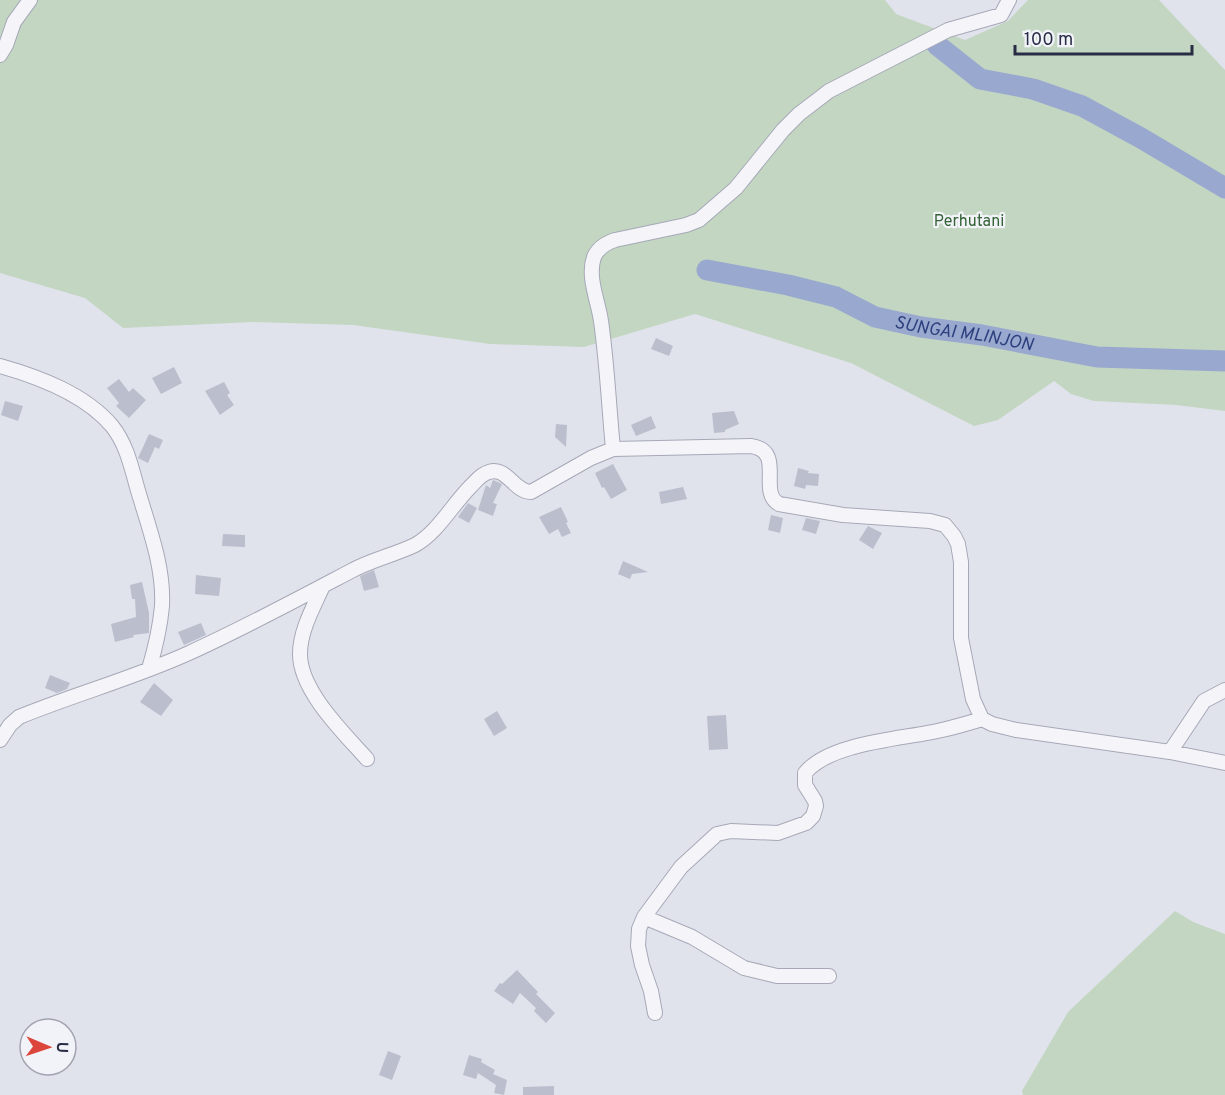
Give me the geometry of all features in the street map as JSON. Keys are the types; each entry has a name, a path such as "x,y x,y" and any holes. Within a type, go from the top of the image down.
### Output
{"street":[{"path":"0,55 14,22 30,0"},
{"path":"613,449 601,320 592,283 592,270 597,251 615,240 686,225 699,219 736,188 783,130 799,114 829,91 948,30 1001,15 1009,0"},
{"path":"0,366 28,374 68,392 93,408 112,427 125,449 158,559 162,606 156,646 149,669"},
{"path":"0,740 10,725 19,717 189,653 322,588 353,569 421,541 487,472 504,474 522,491 531,492 591,458 613,449 757,447 766,453 769,459 772,495 780,504 843,515 930,521 945,525 954,536 959,553 962,638 973,699 982,718 992,724 1016,730 1170,752 1225,763"},
{"path":"322,588 306,624 301,644 301,664 318,699 367,759"},
{"path":"1170,752 1204,701 1225,690"},
{"path":"655,1012 638,946 639,929 644,917 681,867 717,834 731,831 778,833 806,823 813,816 816,806 805,785 805,775 810,767 862,744 943,730 982,718"},
{"path":"644,917 692,937 734,963 752,971 777,976 829,976"}],"green space":[{"name":"Perhutani","path":"0,0 885,0 896,14 965,40 1008,21 1028,0 1159,0 1225,70 1225,411 1176,405 1094,401 1071,394 1054,381 998,420 974,426 851,363 695,314 584,347 490,344 353,325 253,322 123,328 85,298 0,273"},
{"path":"1175,911 1193,922 1225,934 1225,1095 1023,1095 1022,1091 1068,1012"}],"building":[{"path":"656,338 673,346 669,356 651,349"},
{"path":"174,367 182,383 161,394 152,378"},
{"path":"119,379 129,392 133,388 146,400 129,418 116,406 119,403 107,388"},
{"path":"224,382 230,393 227,395 234,405 220,415 205,391"},
{"path":"5,401 23,406 18,421 1,415"},
{"path":"734,411 739,424 725,432 714,433 712,413"},
{"path":"651,416 656,428 636,436 631,425"},
{"path":"556,424 567,425 566,447 555,437"},
{"path":"149,434 163,440 159,449 155,447 148,463 138,458"},
{"path":"613,464 627,490 611,499 604,487 602,488 595,473"},
{"path":"798,468 809,471 808,473 819,474 818,486 806,485 805,489 794,486"},
{"path":"493,480 502,484 493,503 497,504 493,516 478,510 486,485 490,488"},
{"path":"683,487 687,499 661,504 659,492"},
{"path":"468,503 477,508 469,523 458,517"},
{"path":"561,507 571,533 562,537 558,529 549,534 539,517"},
{"path":"771,515 783,518 780,533 768,530"},
{"path":"806,518 820,521 816,534 802,530"},
{"path":"868,526 882,533 873,549 859,540"},
{"path":"223,534 245,535 245,547 222,546"},
{"path":"623,561 648,572 632,574 630,579 618,574"},
{"path":"374,570 379,587 364,591 360,576"},
{"path":"196,575 221,578 219,596 195,594"},
{"path":"142,582 149,613 149,633 133,635 134,637 115,642 111,624 136,617 135,599 132,599 130,585"},
{"path":"201,623 206,635 184,645 178,632"},
{"path":"50,675 70,683 67,689 57,693 45,688"},
{"path":"154,683 173,700 161,716 140,702"},
{"path":"497,711 507,728 494,736 484,719"},
{"path":"726,715 728,749 709,750 707,716"},
{"path":"517,970 555,1013 546,1023 534,1011 536,1008 520,993 513,1004 494,991 500,983 502,984"},
{"path":"388,1051 401,1056 392,1080 379,1075"},
{"path":"469,1055 482,1059 481,1062 495,1070 493,1074 507,1080 504,1095 494,1093 496,1085 478,1073 476,1079 463,1075"},
{"path":"554,1086 554,1095 523,1095 523,1087"}],"waterway":[{"name":"SUNGAI MLINJON","path":"937,45 980,79 1033,89 1082,106 1225,188"},
{"name":"SUNGAI MLINJON","path":"707,270 788,285 836,297 875,317 921,327 982,335 1097,357 1225,361"}]}
